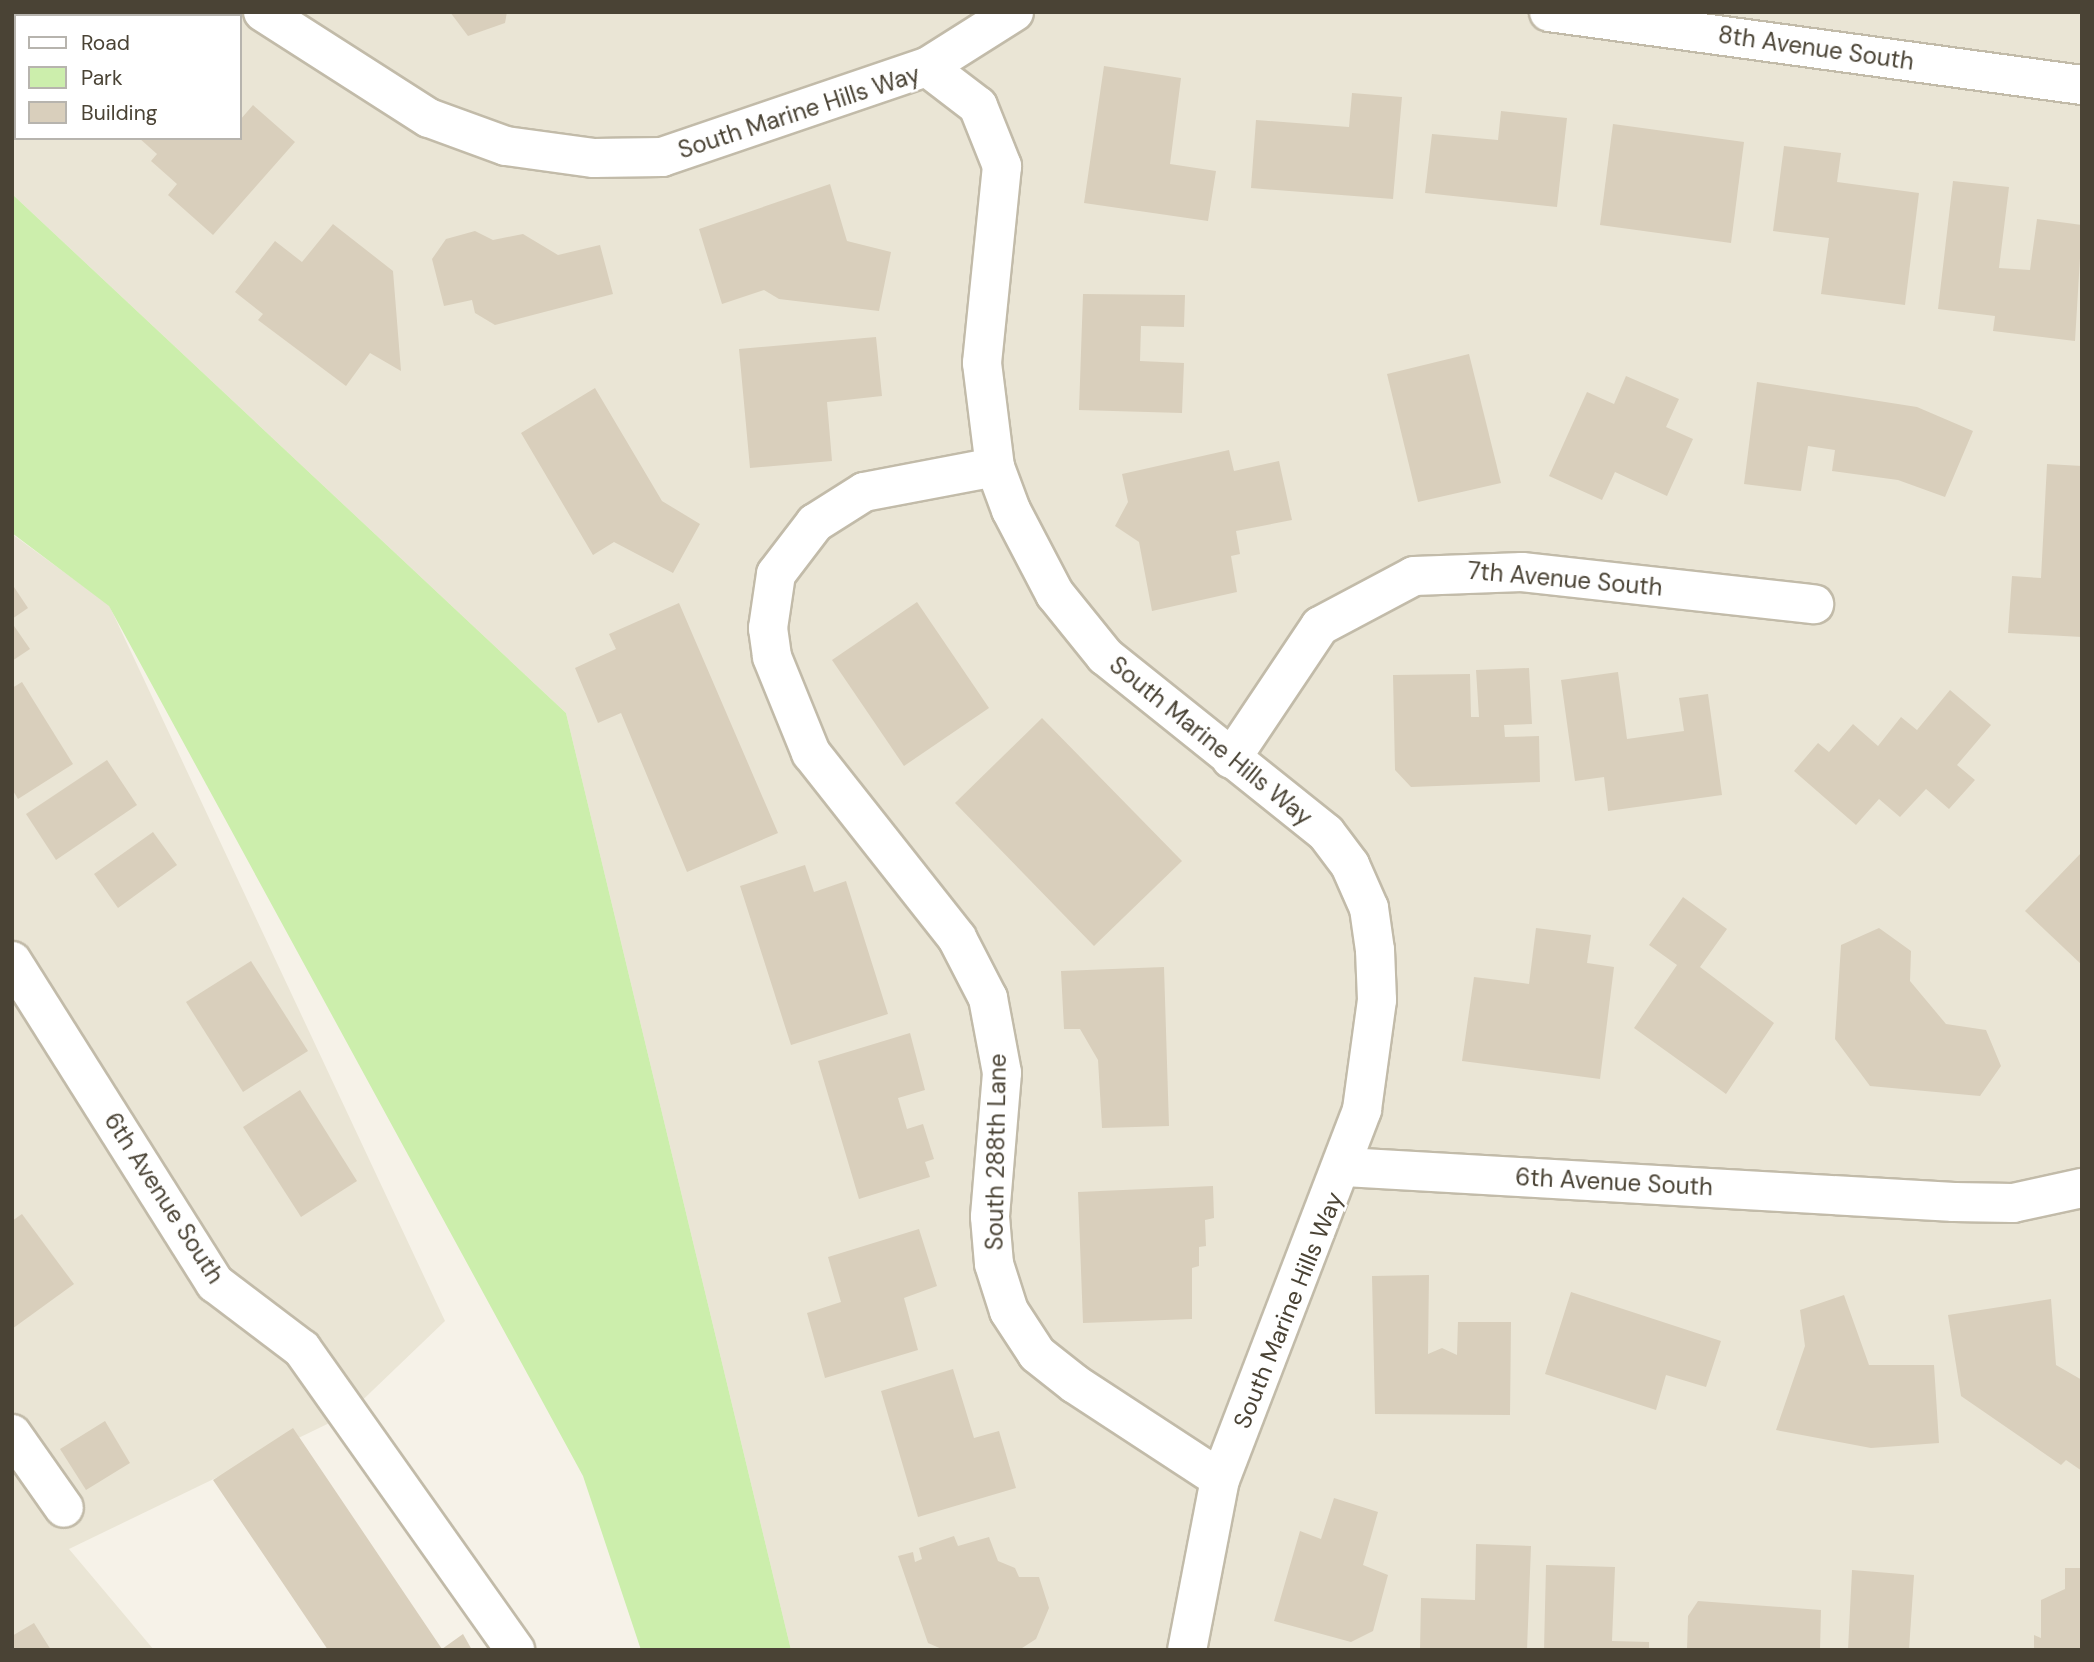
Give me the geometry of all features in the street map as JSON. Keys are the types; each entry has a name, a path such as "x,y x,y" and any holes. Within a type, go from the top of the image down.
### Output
{"street":[{"name":"South Marine Hills Way","path":"263,12 429,118 506,146 594,158 662,157 927,67 978,106 1002,166 982,363 995,467 1037,563 1077,624 1138,687 1326,833 1369,908 1377,999 1372,1051 1345,1167 1220,1479"},
{"path":"927,67 1014,12"},
{"name":"8th Avenue South","path":"1549,12 1601,15 2082,85"},
{"name":"South 288th Lane","path":"995,467 864,492 815,523 776,574 768,628 772,657 811,753 957,938 988,998 1002,1073 990,1217 994,1264 1009,1311 1037,1354 1220,1479"},
{"name":"7th Avenue South","path":"1231,760 1321,626 1414,576 1522,572 1814,604"},
{"name":"6th Avenue South","path":"12,961 215,1283 302,1349 515,1650"},
{"name":"6th Avenue South","path":"1345,1167 2013,1203 2082,1188"},
{"path":"12,1434 64,1508"},
{"path":"1186,1650 1220,1479"}],"shaded area":[{"path":"12,12 2082,12 2082,1650 791,1650 566,713 12,194"},
{"path":"12,534 109,605 445,1321 348,1414 69,1549 154,1650 12,1650"}],"green space":[{"path":"12,194 566,713 791,1650 641,1650 583,1476 109,606 12,533"}],"building":[{"path":"78,12 14,14 14,54 12,14"},
{"path":"450,12 507,12 505,23 468,36"},
{"path":"1104,66 1181,78 1170,164 1216,171 1208,221 1084,203"},
{"path":"1352,93 1402,97 1393,199 1251,188 1256,120 1349,127"},
{"path":"253,105 295,142 213,235 168,195 177,184 151,161 157,154 141,140 242,140 242,118"},
{"path":"1501,111 1567,118 1557,207 1425,193 1432,134 1498,140"},
{"path":"1613,124 1744,142 1731,243 1600,225"},
{"path":"1784,146 1841,153 1837,182 1919,193 1905,305 1821,294 1829,238 1773,231"},
{"path":"1953,181 2009,187 1999,268 2030,270 2037,219 2082,225 2075,341 1993,331 1995,316 1938,309"},
{"path":"830,184 847,241 891,252 879,311 779,299 764,290 722,304 699,229"},
{"path":"333,224 393,271 401,371 370,353 346,386 258,320 263,314 235,292 275,241 302,262"},
{"path":"475,231 493,240 523,234 558,255 600,245 613,294 495,325 475,313 472,300 444,306 432,259 446,239"},
{"path":"1083,294 1185,295 1184,327 1141,326 1140,361 1184,363 1182,413 1079,410"},
{"path":"876,337 882,396 827,402 832,461 750,468 739,349"},
{"path":"1469,354 1501,483 1418,502 1387,374"},
{"path":"1626,376 1679,399 1666,427 1693,439 1667,496 1615,472 1602,500 1549,476 1587,392 1614,404"},
{"path":"1757,382 1917,407 1973,431 1945,497 1898,480 1832,471 1835,450 1808,446 1801,491 1744,484"},
{"path":"595,388 662,501 700,524 673,573 614,542 593,555 521,433"},
{"path":"1229,450 1234,471 1279,461 1292,520 1236,531 1240,554 1231,556 1237,592 1152,611 1139,542 1115,526 1128,502 1122,474"},
{"path":"2047,464 2082,466 2082,637 2008,633 2012,576 2041,578"},
{"path":"12,584 28,608 12,619"},
{"path":"917,602 989,708 904,766 832,660"},
{"path":"679,603 778,833 687,872 621,713 598,723 575,668 616,649 609,634"},
{"path":"12,623 30,649 12,661"},
{"path":"1529,668 1532,724 1504,725 1505,737 1539,736 1540,782 1411,787 1395,770 1393,675 1470,674 1471,717 1479,717 1476,670"},
{"path":"1618,672 1627,739 1684,731 1679,698 1708,694 1722,795 1608,811 1604,777 1575,781 1561,680"},
{"path":"22,682 73,764 18,799 12,789 12,688"},
{"path":"1950,690 1991,725 1957,765 1975,780 1949,809 1926,789 1900,817 1879,799 1856,825 1794,771 1818,743 1829,752 1853,724 1878,746 1901,717 1917,730"},
{"path":"1042,718 1182,861 1094,946 955,803"},
{"path":"107,760 137,805 56,860 26,814"},
{"path":"153,832 177,865 118,908 94,874"},
{"path":"2082,852 2082,965 2025,911"},
{"path":"805,865 814,892 846,881 888,1014 791,1045 740,886"},
{"path":"1683,897 1727,929 1700,967 1774,1023 1726,1094 1634,1028 1677,965 1649,945"},
{"path":"1536,928 1591,935 1587,963 1614,967 1600,1079 1462,1061 1474,977 1529,984"},
{"path":"1879,928 1911,951 1910,981 1946,1024 1986,1030 2001,1066 1980,1096 1870,1086 1835,1039 1841,945"},
{"path":"251,961 308,1051 243,1092 186,1002"},
{"path":"1164,967 1169,1126 1102,1128 1098,1060 1080,1029 1064,1029 1061,971"},
{"path":"910,1033 925,1090 898,1098 907,1129 923,1124 934,1159 925,1162 930,1177 859,1199 818,1061"},
{"path":"300,1090 357,1181 301,1217 243,1127"},
{"path":"1213,1186 1214,1218 1205,1220 1206,1246 1199,1247 1199,1266 1192,1268 1192,1319 1083,1323 1078,1192"},
{"path":"22,1214 74,1284 12,1329 12,1221"},
{"path":"919,1229 937,1286 904,1298 918,1350 825,1378 807,1313 841,1302 828,1257"},
{"path":"1429,1275 1428,1354 1442,1348 1457,1355 1458,1322 1511,1322 1510,1415 1375,1414 1372,1276"},
{"path":"1571,1292 1721,1341 1706,1387 1666,1375 1656,1410 1545,1374"},
{"path":"1844,1295 1869,1365 1934,1365 1939,1443 1871,1448 1776,1430 1805,1346 1800,1310"},
{"path":"2051,1299 2056,1365 2082,1380 2082,1471 2066,1460 2061,1465 1961,1396 1948,1315"},
{"path":"953,1369 974,1438 999,1431 1016,1488 918,1517 881,1391"},
{"path":"105,1421 130,1463 86,1490 60,1449"},
{"path":"293,1428 442,1649 463,1634 472,1650 328,1650 213,1480"},
{"path":"1334,1498 1378,1512 1363,1565 1388,1575 1373,1631 1351,1642 1274,1621 1300,1531 1321,1539"},
{"path":"954,1536 958,1546 989,1537 998,1561 1015,1568 1019,1577 1039,1577 1049,1608 1036,1639 1019,1650 944,1650 928,1643 898,1556 913,1552 915,1562 922,1559 919,1548"},
{"path":"1476,1544 1531,1546 1527,1650 1420,1650 1421,1598 1475,1600"},
{"path":"1546,1565 1615,1567 1612,1641 1649,1642 1649,1650 1544,1650"},
{"path":"2065,1568 2082,1568 2082,1650 2034,1650 2034,1635 2041,1638 2041,1600 2065,1589"},
{"path":"1852,1570 1914,1575 1909,1650 1848,1650"},
{"path":"1698,1601 1821,1610 1820,1650 1687,1650 1688,1616"},
{"path":"34,1623 51,1650 12,1650 12,1636"}]}
